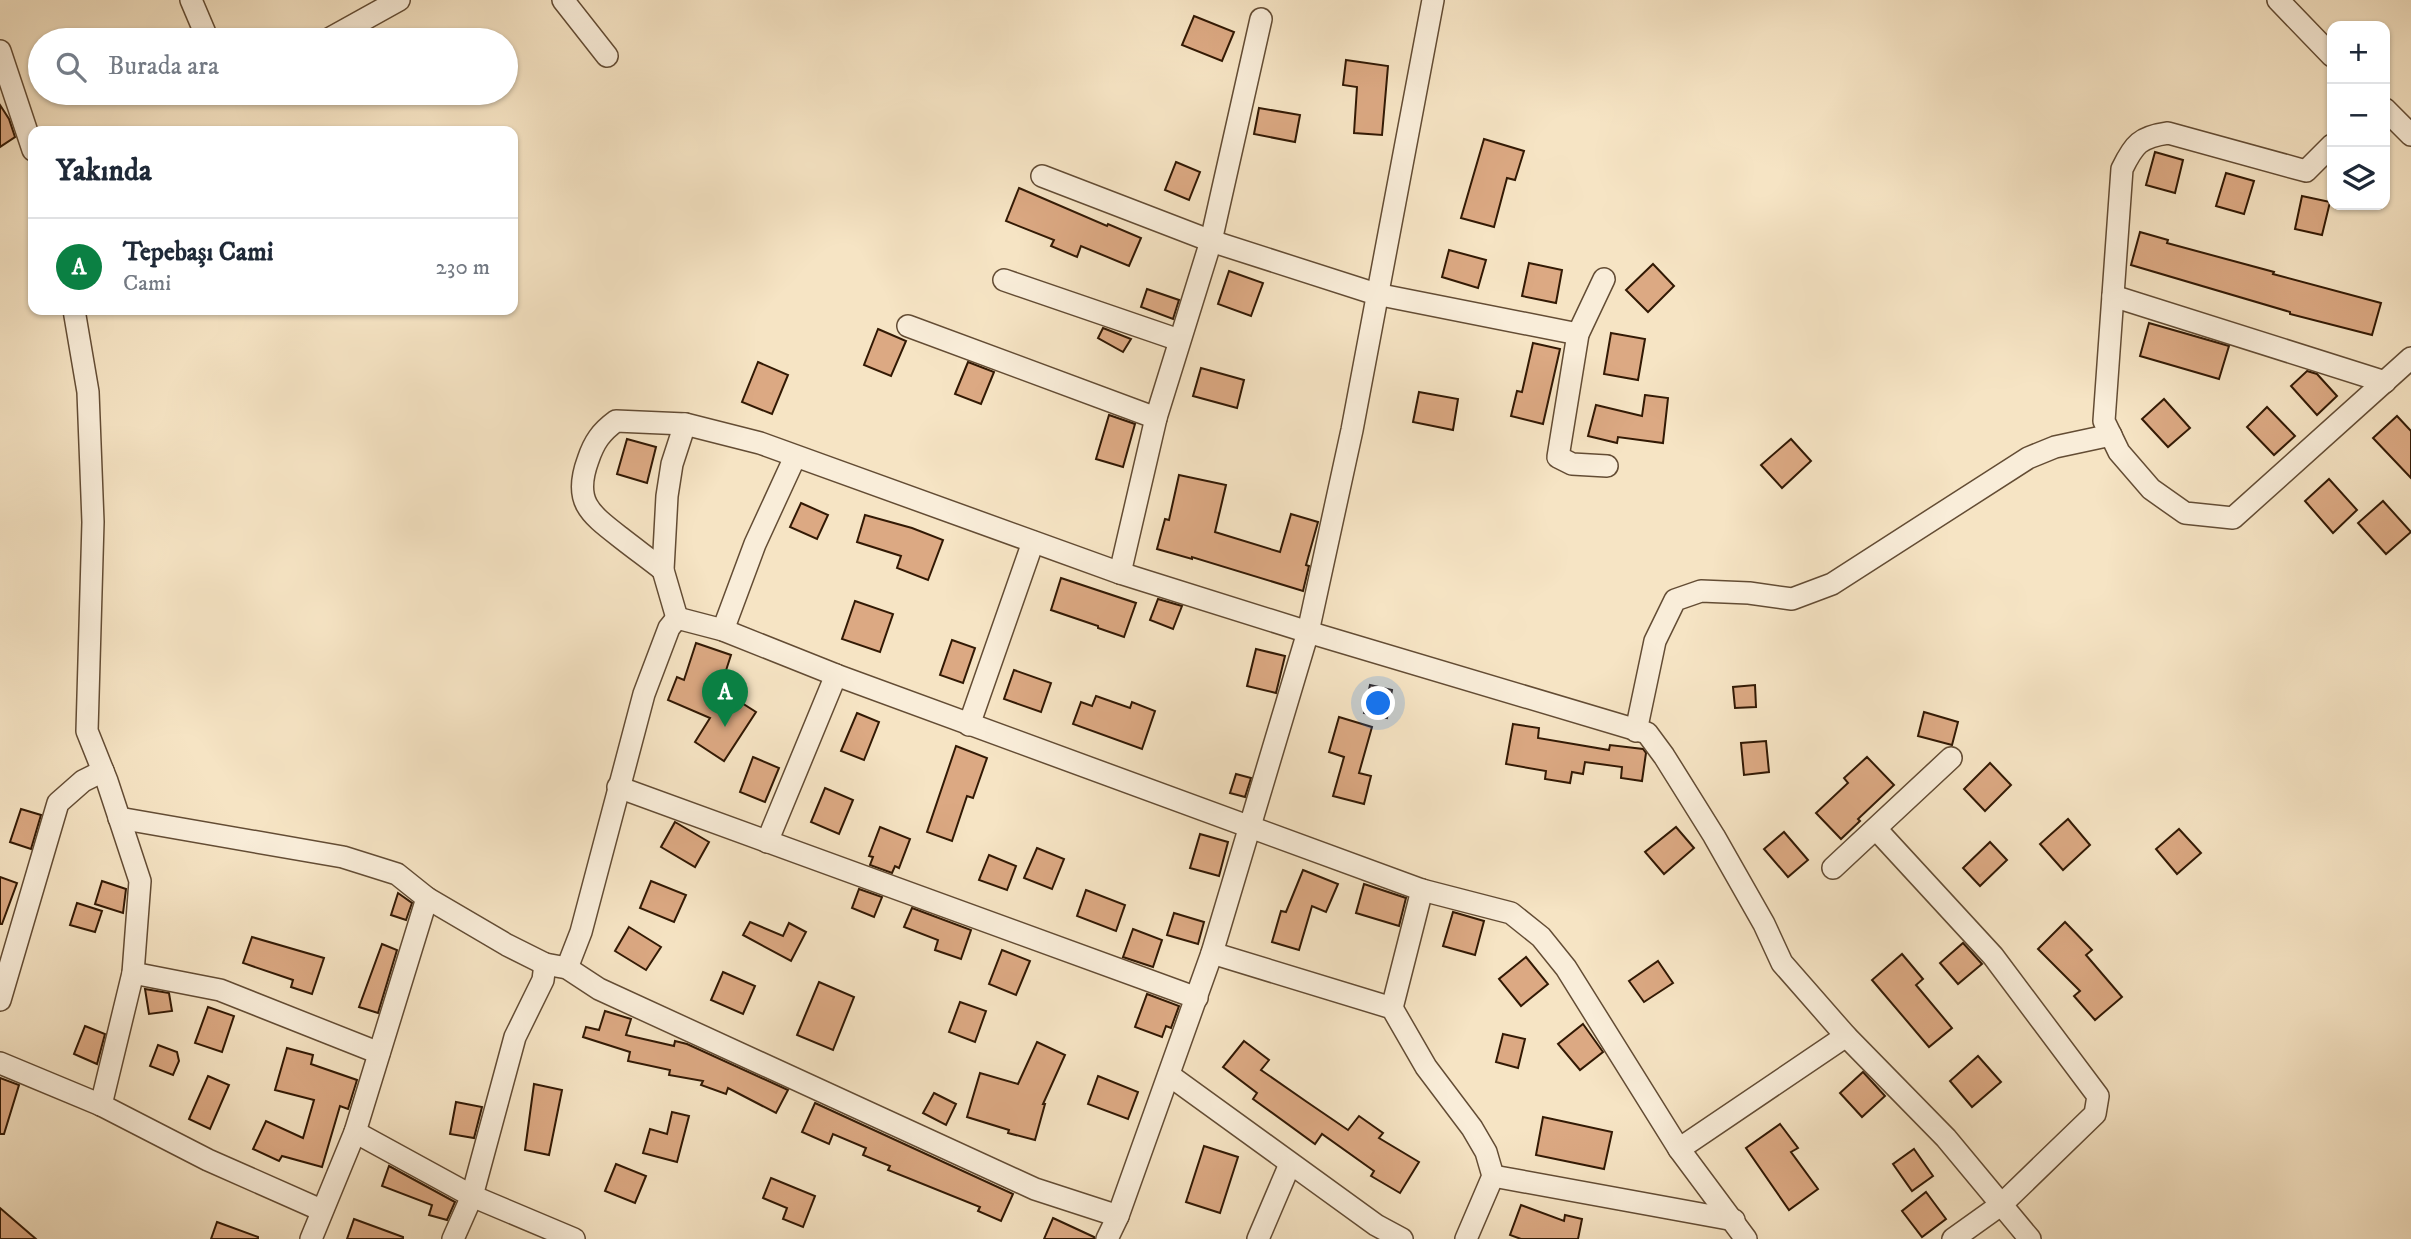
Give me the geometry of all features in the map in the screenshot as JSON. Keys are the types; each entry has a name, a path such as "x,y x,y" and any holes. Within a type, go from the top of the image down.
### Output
{"street":[{"path":"191,0 203,28"},
{"path":"349,28 399,0"},
{"path":"563,0 607,56"},
{"path":"1107,1239 1118,1216 1212,953 1308,632 1352,430 1433,0"},
{"path":"2278,0 2327,51"},
{"path":"1120,573 1156,418 1211,241 1261,19"},
{"path":"0,51 28,135"},
{"path":"2390,114 2411,135"},
{"path":"2330,147 2306,171 2168,133 2151,135 2133,147 2122,169 2104,421 2119,452 2151,489 2185,513 2233,518 2411,358"},
{"path":"1042,176 1211,241 1376,294 1578,334"},
{"path":"1604,279 1578,334 1558,457 1572,464 1606,466"},
{"path":"1004,280 1180,340"},
{"path":"2113,296 2385,382"},
{"path":"76,315 88,392 93,522 87,731 140,881 133,973 101,1105"},
{"path":"908,326 1156,418"},
{"path":"663,570 593,516 585,500 583,474 594,443 603,431 616,421 685,424 760,443 1120,573 1647,733 1664,756 1765,924 1782,963 1846,1036 1946,1138 2030,1239"},
{"path":"677,618 663,570 667,496 685,424"},
{"path":"1636,731 1654,641 1675,600 1702,591 1749,593 1792,599 1832,584 2028,458 2055,447 2111,435"},
{"path":"723,629 755,544 795,457"},
{"path":"969,725 1033,542"},
{"path":"677,618 723,629 969,725 1422,890 1511,913 1541,937 1566,968 1679,1149 1746,1239"},
{"path":"567,968 581,932 644,694 669,628 677,618"},
{"path":"767,842 836,675"},
{"path":"1833,868 1951,758"},
{"path":"0,1000 58,803 83,781 103,771"},
{"path":"618,787 1197,998"},
{"path":"119,818 343,857 397,874 427,898 545,964 567,968 599,989 1035,1189 1118,1216"},
{"path":"1877,829 1993,956 2098,1096 2095,1114 2002,1204 1953,1239"},
{"path":"1392,1008 1422,890"},
{"path":"311,1239 355,1132 427,898"},
{"path":"1212,953 1392,1008 1426,1067 1472,1128 1486,1152 1493,1176 1466,1239"},
{"path":"453,1239 472,1196 515,1037 543,980 545,964"},
{"path":"133,973 220,989 379,1054"},
{"path":"1679,1149 1846,1036"},
{"path":"0,1063 101,1105 208,1160 321,1210"},
{"path":"1169,1075 1290,1164 1371,1232 1402,1239"},
{"path":"355,1132 472,1196 574,1239"},
{"path":"1258,1239 1290,1164"},
{"path":"1493,1176 1734,1220"}],"building":[{"path":"1194,16 1234,32 1222,61 1182,45"},
{"path":"1346,60 1388,66 1382,135 1354,133 1357,87 1343,85"},
{"path":"0,105 9,119 15,137 0,147"},
{"path":"1259,108 1300,115 1295,142 1254,134"},
{"path":"1484,139 1524,151 1515,180 1507,178 1494,227 1461,218"},
{"path":"2155,152 2183,160 2175,193 2146,185"},
{"path":"1176,162 1200,172 1189,200 1165,190"},
{"path":"2226,173 2254,181 2244,214 2216,206"},
{"path":"1019,188 1141,238 1129,266 1081,246 1077,257 1051,246 1054,240 1006,221"},
{"path":"2302,196 2327,201 2328,210 2322,235 2295,229"},
{"path":"2140,232 2168,240 2167,243 2381,303 2372,335 2290,314 2131,265"},
{"path":"1449,250 1486,260 1478,288 1442,277"},
{"path":"1529,263 1562,270 1556,303 1522,296"},
{"path":"1653,264 1674,286 1648,312 1626,290"},
{"path":"1229,271 1263,283 1251,316 1218,304"},
{"path":"1147,289 1179,300 1173,319 1141,307"},
{"path":"2149,323 2229,346 2219,379 2140,356"},
{"path":"1103,328 1131,339 1123,352 1098,338"},
{"path":"878,329 906,341 891,376 864,365"},
{"path":"1611,333 1645,339 1638,380 1604,374"},
{"path":"1533,343 1560,349 1543,424 1511,416 1517,391 1522,392"},
{"path":"758,362 788,375 772,414 742,402"},
{"path":"968,362 994,372 981,404 955,394"},
{"path":"1201,368 1244,380 1237,408 1193,396"},
{"path":"2307,371 2317,374 2337,396 2317,415 2291,386"},
{"path":"1419,392 1458,399 1453,430 1413,422"},
{"path":"1645,395 1668,398 1663,443 1618,437 1617,443 1588,436 1596,405 1642,416"},
{"path":"2164,399 2190,428 2168,447 2142,419"},
{"path":"2267,407 2295,436 2274,455 2247,427"},
{"path":"1109,415 1135,424 1123,467 1096,459"},
{"path":"2397,416 2411,431 2411,478 2373,438"},
{"path":"627,439 656,447 647,483 617,474"},
{"path":"1791,439 1811,461 1782,488 1761,465"},
{"path":"1179,475 1226,485 1215,532 1280,552 1291,514 1318,522 1306,565 1309,566 1303,591 1157,549 1165,519 1169,520"},
{"path":"2329,479 2357,510 2333,533 2305,501"},
{"path":"2383,501 2411,532 2386,554 2358,523"},
{"path":"801,503 828,515 817,539 790,527"},
{"path":"865,515 943,540 928,580 897,568 901,556 857,542"},
{"path":"1061,578 1136,603 1124,637 1051,610"},
{"path":"1158,599 1182,606 1173,629 1150,620"},
{"path":"855,601 893,614 880,652 842,639"},
{"path":"952,640 975,648 963,683 940,675"},
{"path":"696,643 731,655 720,689 756,712 724,761 695,742 710,718 668,700 677,677 684,680"},
{"path":"1256,649 1285,656 1276,693 1247,686"},
{"path":"1014,670 1051,683 1041,712 1004,699"},
{"path":"1370,685 1392,690 1387,718 1364,713"},
{"path":"1755,685 1756,707 1735,708 1733,687"},
{"path":"1096,696 1130,708 1132,702 1155,711 1142,749 1073,724 1081,702 1092,706"},
{"path":"1924,712 1958,722 1952,745 1918,736"},
{"path":"857,713 879,722 864,760 841,751"},
{"path":"1339,717 1372,727 1359,773 1371,776 1364,804 1333,796 1344,757 1329,752"},
{"path":"1513,724 1539,728 1538,738 1609,750 1610,745 1643,749 1646,753 1642,781 1621,778 1622,767 1585,762 1583,774 1572,772 1570,783 1545,779 1546,771 1506,764"},
{"path":"1766,741 1769,772 1744,775 1741,743"},
{"path":"956,746 987,758 973,798 967,796 952,841 927,832"},
{"path":"753,757 779,768 765,802 740,792"},
{"path":"1867,757 1894,785 1841,839 1816,813 1848,783 1844,778"},
{"path":"1990,763 2011,785 1985,811 1964,789"},
{"path":"1236,774 1251,778 1245,797 1230,793"},
{"path":"825,788 853,800 839,834 811,822"},
{"path":"21,809 41,815 31,849 10,842"},
{"path":"2068,819 2090,845 2063,870 2040,844"},
{"path":"675,822 709,842 695,867 661,847"},
{"path":"880,827 910,839 899,868 895,866 892,873 870,865 873,857 869,856"},
{"path":"1676,827 1694,848 1664,874 1645,852"},
{"path":"2179,829 2201,853 2177,874 2156,849"},
{"path":"1784,832 1808,860 1788,877 1764,849"},
{"path":"1200,834 1228,842 1219,876 1190,868"},
{"path":"1990,842 2007,860 1980,886 1963,868"},
{"path":"1037,848 1064,859 1052,889 1024,878"},
{"path":"989,855 1016,866 1007,890 979,880"},
{"path":"1303,870 1338,884 1326,912 1312,906 1299,950 1272,942 1281,911 1286,912"},
{"path":"0,877 17,883 2,924 0,924"},
{"path":"102,881 126,889 123,913 95,904"},
{"path":"651,881 686,895 674,922 640,908"},
{"path":"1364,884 1406,898 1399,926 1356,913"},
{"path":"859,889 882,897 874,917 852,908"},
{"path":"1086,890 1125,905 1116,931 1077,916"},
{"path":"398,893 412,903 406,920 391,915"},
{"path":"77,903 102,911 95,932 70,925"},
{"path":"912,908 971,930 961,959 935,950 938,940 904,927"},
{"path":"1453,912 1484,921 1475,955 1443,946"},
{"path":"1174,913 1204,922 1198,944 1167,935"},
{"path":"750,922 783,936 789,923 806,932 791,961 743,935"},
{"path":"2065,922 2092,950 2086,955 2122,997 2095,1020 2074,996 2080,991 2038,949"},
{"path":"629,927 661,947 646,970 615,951"},
{"path":"1133,929 1162,940 1153,967 1123,957"},
{"path":"252,937 324,958 312,994 291,987 293,980 243,963"},
{"path":"1963,943 1982,964 1958,984 1940,963"},
{"path":"382,944 397,950 378,1013 359,1007"},
{"path":"1002,950 1030,961 1016,995 989,984"},
{"path":"1902,954 1923,979 1916,985 1952,1028 1929,1047 1872,980"},
{"path":"1526,957 1548,984 1521,1006 1499,979"},
{"path":"1658,961 1673,983 1644,1002 1629,981"},
{"path":"723,972 755,986 743,1014 711,1000"},
{"path":"819,982 854,997 833,1050 797,1035"},
{"path":"145,989 169,993 172,1011 149,1014"},
{"path":"1147,994 1179,1006 1171,1028 1166,1026 1162,1037 1135,1027"},
{"path":"960,1002 986,1011 975,1042 949,1032"},
{"path":"208,1007 234,1016 222,1052 195,1043"},
{"path":"605,1011 631,1019 626,1035 674,1046 675,1041 687,1044 788,1090 776,1113 728,1088 726,1094 701,1085 703,1081 669,1075 670,1070 628,1061 630,1052 583,1037 586,1027 599,1030"},
{"path":"1583,1024 1603,1052 1580,1070 1558,1044"},
{"path":"85,1026 105,1034 97,1064 74,1054"},
{"path":"1503,1034 1525,1039 1518,1068 1496,1062"},
{"path":"1244,1041 1269,1060 1261,1070 1307,1102 1348,1130 1359,1116 1383,1133 1379,1138 1419,1162 1400,1193 1371,1176 1374,1171 1322,1134 1315,1144 1253,1099 1257,1093 1223,1067"},
{"path":"1037,1042 1065,1055 1043,1104 1035,1140 967,1117 980,1073 1018,1084"},
{"path":"158,1045 177,1052 179,1061 173,1075 150,1066"},
{"path":"287,1048 313,1055 311,1064 357,1080 348,1109 340,1106 322,1167 282,1156 279,1161 253,1149 266,1121 303,1138 314,1100 275,1090"},
{"path":"1978,1056 2001,1082 1972,1107 1950,1081"},
{"path":"1863,1072 1885,1096 1862,1117 1840,1093"},
{"path":"208,1076 229,1085 210,1129 189,1119"},
{"path":"1098,1076 1138,1092 1128,1119 1088,1104"},
{"path":"0,1078 19,1085 4,1134 0,1134"},
{"path":"534,1084 562,1090 549,1155 525,1150"},
{"path":"934,1093 956,1104 946,1125 923,1113"},
{"path":"456,1102 482,1107 474,1138 450,1134"},
{"path":"815,1103 1013,1194 1001,1221 978,1211 980,1207 888,1170 890,1166 863,1155 866,1148 833,1134 829,1144 802,1132"},
{"path":"672,1112 689,1116 677,1162 643,1153 650,1129 667,1134"},
{"path":"1543,1117 1612,1132 1604,1169 1536,1155"},
{"path":"1780,1124 1798,1148 1791,1152 1818,1189 1789,1210 1746,1148"},
{"path":"1204,1146 1238,1157 1220,1213 1186,1202"},
{"path":"1914,1149 1933,1176 1912,1191 1893,1164"},
{"path":"616,1164 646,1176 635,1203 605,1191"},
{"path":"389,1166 455,1202 447,1220 429,1215 432,1205 382,1186"},
{"path":"771,1178 815,1196 803,1227 783,1219 787,1208 763,1198"},
{"path":"1926,1192 1946,1219 1922,1237 1902,1211"},
{"path":"1521,1205 1564,1221 1565,1215 1582,1219 1578,1239 1521,1239 1510,1235"},
{"path":"0,1208 36,1239 0,1239"},
{"path":"1053,1218 1094,1237 1094,1239 1044,1239"},
{"path":"354,1219 403,1237 403,1239 347,1239"},
{"path":"217,1222 258,1237 258,1239 211,1239"}],"place":[{"name":"Tepebaşı Cami","path":"725,727"}]}
